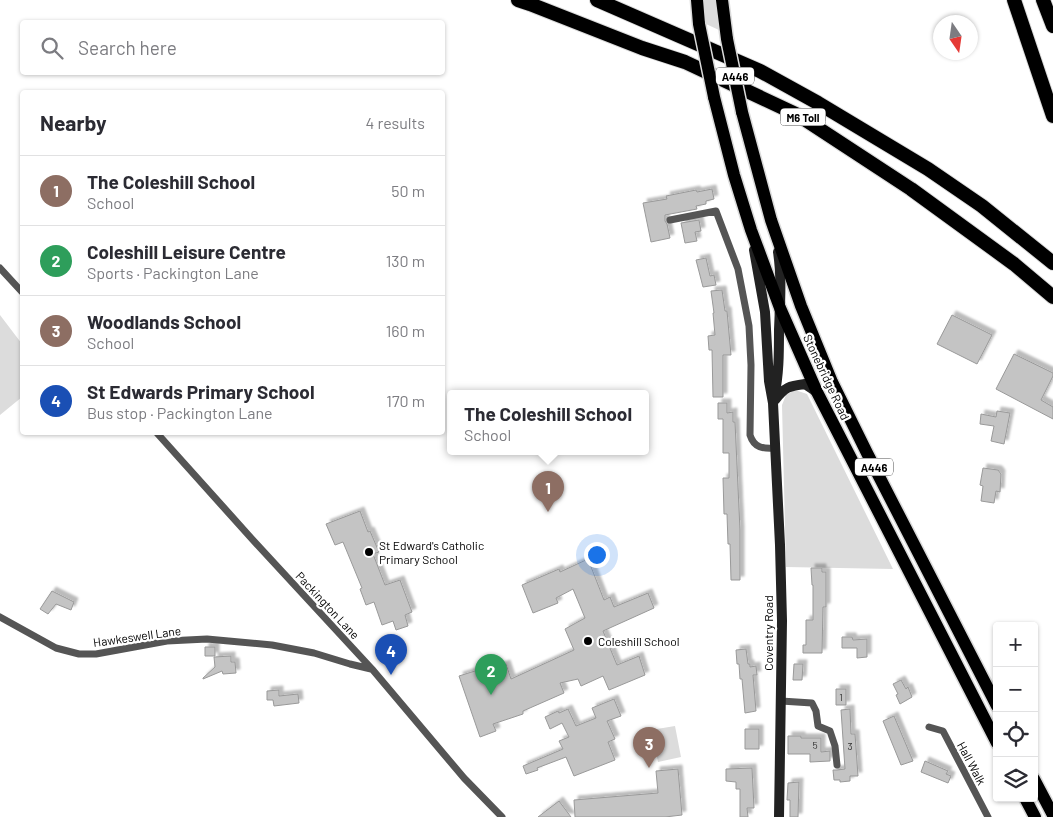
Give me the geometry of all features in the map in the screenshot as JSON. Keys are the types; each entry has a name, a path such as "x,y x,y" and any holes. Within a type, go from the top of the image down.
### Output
{"highway":[{"name":"M6 Toll","path":"518,0 642,48 685,62 798,114 919,195 1014,264 1053,297"},
{"name":"M6 Toll","path":"597,0 760,71 818,103 928,169 967,195 1053,263"},
{"name":"Stonebridge Road","path":"697,0 699,24 714,97 734,175 751,230 780,308 817,392 993,735"},
{"name":"Stonebridge Road","path":"722,0 727,39 742,112 771,220 801,306 832,382 993,698"},
{"path":"1014,0 1053,116"},
{"path":"1043,0 1053,26"},
{"path":"1038,787 1053,815"},
{"path":"1027,802 1035,817"}],"main road":[{"path":"771,220 781,273 778,381 773,403"},
{"path":"751,230 765,312 769,381 773,403"},
{"path":"773,403 782,391 792,385 805,384 817,392"},
{"name":"Coventry Road","path":"773,403 782,621 779,817"}],"street":[{"path":"670,220 716,211 738,269 748,326 751,365 750,436 756,446 776,448"},
{"path":"0,268 20,290"},
{"name":"Packington Lane","path":"159,435 372,669 464,778 502,817"},
{"name":"Hawkeswell Lane","path":"0,617 56,648 79,654 96,654 167,641 207,639 289,648 372,669"},
{"path":"781,701 812,703 816,711 818,726 830,731 838,765"},
{"name":"Hall Walk","path":"929,727 943,731 988,817"}],"shaded area":[{"path":"703,0 716,0 721,31 704,23"},
{"path":"0,315 20,341 20,399 0,415"},
{"path":"795,390 807,394 893,569 786,567 782,405 786,395"},
{"path":"675,726 681,757 658,762 651,730"}],"building":[{"path":"712,189 714,199 706,201 706,204 696,206 697,209 665,215 670,238 651,242 643,203 667,199 666,196"},
{"path":"699,220 701,231 695,232 697,241 685,243 681,223"},
{"path":"706,258 710,276 714,275 716,285 703,287 696,260"},
{"path":"722,290 725,311 727,311 731,355 723,355 723,397 713,397 712,350 709,350 708,336 715,335 711,291"},
{"path":"952,315 992,335 977,364 937,344"},
{"path":"1014,354 1053,373 1041,400 1053,407 1053,419 996,389"},
{"path":"718,403 727,403 727,413 733,412 733,422 735,422 740,530 740,580 731,580 727,514 724,514 723,478 729,478 729,453 723,453 723,419 718,419"},
{"path":"997,411 1010,413 1004,444 991,441 994,426 980,424 981,414 996,417"},
{"path":"983,468 998,470 1001,474 1000,492 996,491 994,503 981,501 983,486 980,485"},
{"path":"360,511 368,532 370,531 379,552 373,554 385,585 400,580 412,612 405,615 408,626 396,630 393,621 382,625 374,602 366,605 360,589 362,588 343,542 335,545 326,524"},
{"name":"Coleshill School","path":"588,559 604,600 610,597 614,607 648,593 654,608 603,631 617,665 639,656 645,675 609,690 603,676 581,686 578,679 560,683 564,693 523,711 523,714 493,724 496,731 480,737 459,676 478,670 479,674 506,664 511,679 574,650 565,629 585,618 573,589 556,598 558,603 533,613 522,585 559,569 560,572"},
{"path":"811,568 822,568 822,572 826,572 826,607 823,607 822,653 803,653 803,645 806,645 806,620 813,620"},
{"path":"52,591 74,602 71,610 56,604 48,614 40,609"},
{"path":"842,637 852,637 853,640 867,639 867,657 857,658 857,648 842,648"},
{"path":"205,647 215,647 215,656 205,656"},
{"path":"746,649 748,664 750,664 750,667 756,666 757,675 753,675 756,711 745,713 742,679 740,679 736,650"},
{"path":"231,656 231,662 235,662 236,673 223,674 222,671 203,679 215,667 214,657"},
{"path":"794,664 803,664 802,680 793,680"},
{"path":"901,680 906,689 908,687 912,697 900,704 893,684"},
{"path":"836,689 846,689 846,705 836,705"},
{"path":"279,690 279,696 298,694 299,703 274,706 273,700 267,700 267,691"},
{"path":"614,699 621,716 607,721 615,739 608,742 615,760 574,776 566,757 526,774 523,766 563,749 559,741 569,737 562,723 550,729 545,717 568,709 576,726 596,718 592,708"},
{"path":"850,709 851,734 855,734 858,776 850,776 850,781 840,782 840,780 834,780 833,770 845,769 841,710"},
{"path":"894,716 913,761 901,765 883,721"},
{"path":"745,729 759,729 759,749 745,749"},
{"path":"788,736 821,738 821,752 830,751 830,761 810,762 810,754 788,754"},
{"path":"925,761 948,771 946,774 951,776 948,783 921,772"},
{"path":"752,768 754,808 747,808 748,817 740,817 740,789 736,789 736,782 726,781 726,769"},
{"path":"678,769 682,815 665,817 575,817 574,800 658,793 656,771"},
{"path":"799,782 798,817 790,817 790,800 787,800 788,783"},
{"path":"559,801 571,817 538,817"}],"place":[{"name":"The Coleshill School","path":"548,512"},
{"name":"St Edward's Catholic Primary School","path":"369,552"},
{"name":"Coleshill School","path":"588,641"},
{"name":"St Edwards Primary School","path":"391,675"},
{"name":"Coleshill Leisure Centre","path":"491,695"},
{"name":"Woodlands School","path":"649,768"}]}
